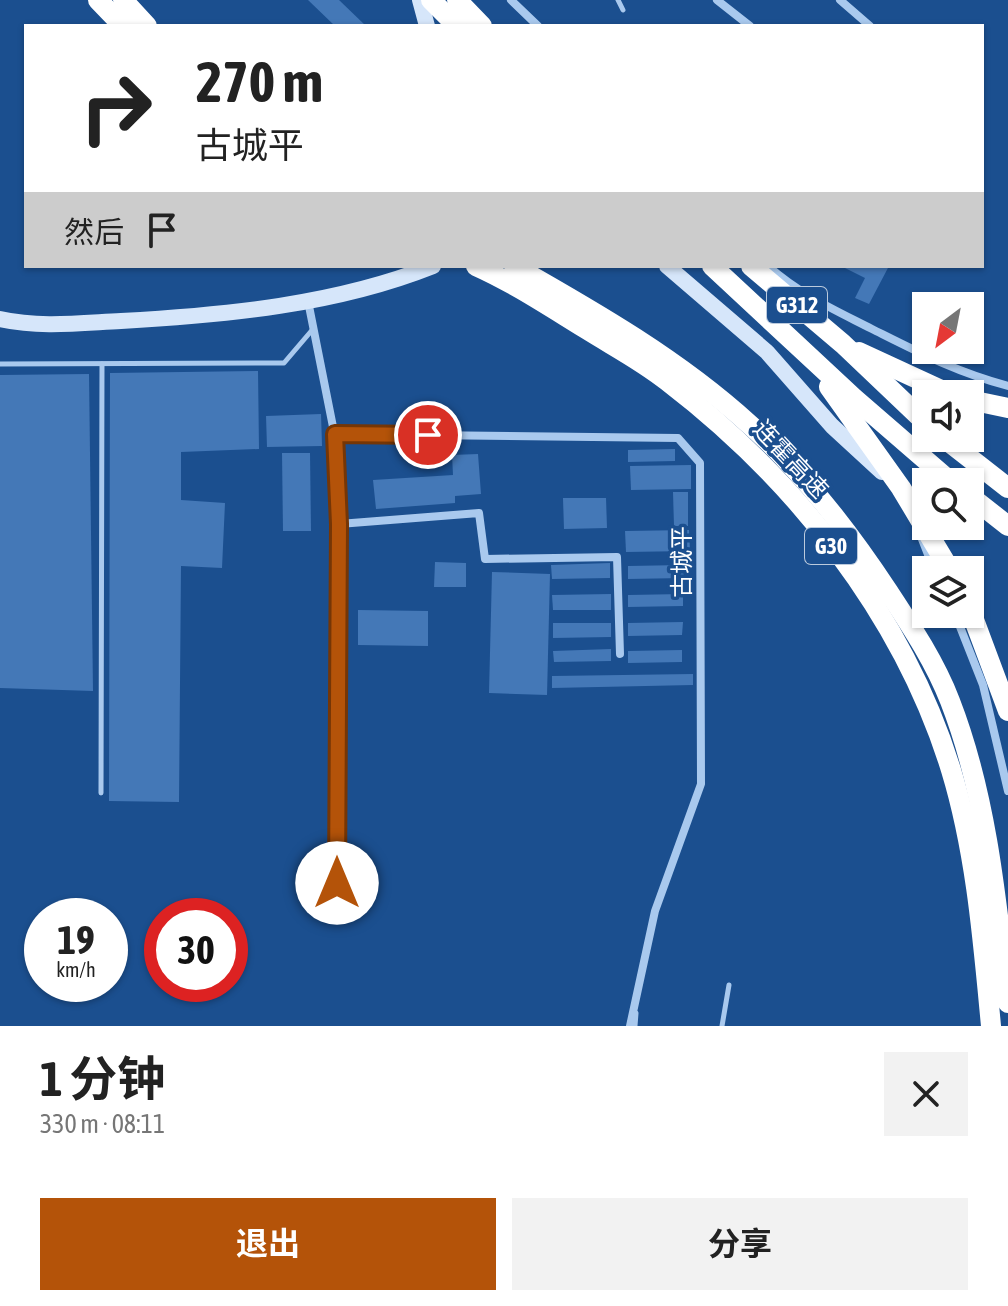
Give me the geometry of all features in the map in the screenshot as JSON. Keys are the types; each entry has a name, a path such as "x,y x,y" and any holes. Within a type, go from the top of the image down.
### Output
{"highway":[{"path":"98,0 121,24"},
{"path":"123,0 145,24"},
{"path":"431,0 455,24"},
{"path":"457,0 480,24"},
{"name":"连霍高速","path":"480,268 561,314 677,389 739,439 800,504 851,573 899,645 951,770 995,969 1008,1003"},
{"name":"连霍高速","path":"517,268 673,364 750,424 810,489 872,567 918,638 949,700 966,749 985,833 995,969 991,1026"},
{"name":"G312","path":"714,268 800,348"},
{"name":"G312","path":"753,268 843,344"},
{"path":"843,344 921,380"},
{"path":"843,344 912,410"},
{"path":"800,348 901,488 912,509"},
{"path":"800,348 935,468"},
{"path":"984,403 1008,408"},
{"path":"962,452 1008,488"},
{"path":"984,507 1008,526"},
{"path":"977,628 1008,711"}],"main road":[{"path":"420,0 426,24"},
{"path":"0,319 29,326 187,317 338,297 427,268"},
{"path":"669,268 767,352 832,426 901,488"}],"street":[{"path":"511,0 536,24"},
{"path":"717,0 747,24"},
{"path":"840,0 868,24"},
{"path":"770,268 797,291 959,372 1008,386"},
{"path":"308,300 335,434 339,524 336,915"},
{"path":"956,380 959,372"},
{"name":"古城平","path":"335,434 678,438 700,463 701,784 655,911 637,984 633,1026"},
{"path":"339,524 479,513 485,559 617,557 620,654"},
{"path":"961,628 983,685 1008,791"}],"lane":[{"path":"618,0 623,10"},
{"path":"0,364 284,363 313,328"},
{"path":"101,793 102,364"},
{"path":"722,1026 729,985"}],"building":[{"path":"308,0 339,0 364,24 333,24"},
{"path":"845,268 888,268 869,304 855,298 865,278"},
{"path":"258,371 259,449 181,452 181,500 225,503 222,568 181,566 179,802 109,801 110,373"},
{"path":"89,374 93,691 0,688 0,375"},
{"path":"321,414 322,446 267,447 266,416"},
{"path":"675,449 675,461 628,462 628,450"},
{"path":"282,453 310,453 311,531 283,531"},
{"path":"478,454 481,494 455,496 455,503 376,509 373,480 453,475 452,455"},
{"path":"691,465 691,489 631,490 630,466"},
{"path":"673,492 688,492 688,526 674,526"},
{"path":"563,498 606,498 607,528 564,529"},
{"path":"689,530 690,551 626,552 625,531"},
{"path":"435,562 466,563 466,587 434,587"},
{"path":"610,563 610,578 552,579 551,565"},
{"path":"683,565 684,578 628,579 628,566"},
{"path":"492,572 550,574 547,695 489,693"},
{"path":"611,594 611,610 553,610 552,595"},
{"path":"683,594 683,606 628,607 628,595"},
{"path":"358,610 428,611 428,646 358,645"},
{"path":"683,622 682,635 628,636 628,623"},
{"path":"553,623 611,623 611,637 553,638"},
{"path":"611,649 611,661 554,662 553,651"},
{"path":"682,650 682,662 628,663 628,651"},
{"path":"693,674 693,685 552,688 552,676"}],"route":[{"path":"337,883 339,524 335,434 428,435"}]}
